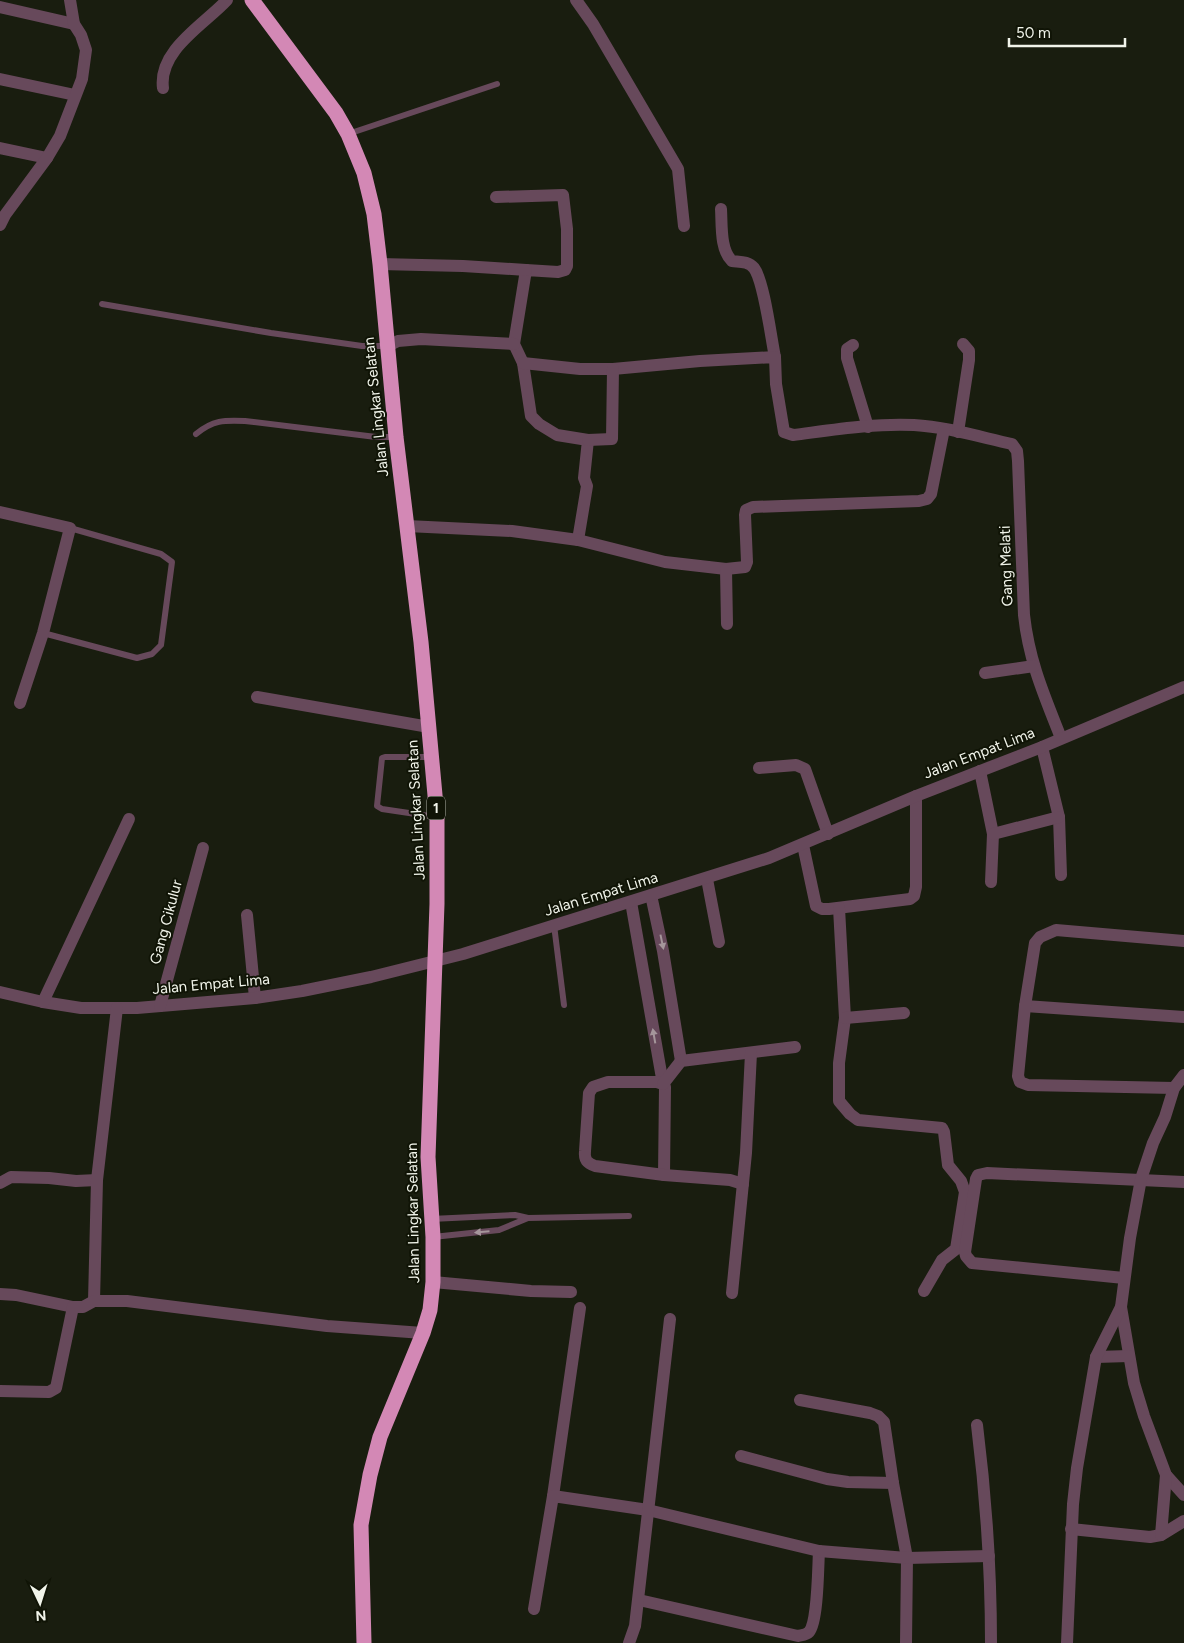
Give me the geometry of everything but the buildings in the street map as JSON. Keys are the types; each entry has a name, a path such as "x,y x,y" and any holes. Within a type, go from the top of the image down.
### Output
{"highway":[{"name":"Jalan Lingkar Selatan","path":"252,0 336,113 348,134 358,156 376,224 396,437 421,642 437,817 437,904 428,1157 433,1237 433,1282 430,1310 423,1333 380,1436 370,1475 361,1525 364,1643"}],"street":[{"path":"2,218 47,158 60,136 82,79 86,50 81,35 74,24 70,0"},
{"path":"163,88 163,73 168,61 177,48 190,33 227,0"},
{"path":"578,2 593,24 678,169 684,226"},
{"path":"0,7 74,24"},
{"path":"0,79 75,95"},
{"path":"0,148 47,158"},
{"path":"380,264 462,266 558,272 565,270 567,266 567,228 563,195 496,198"},
{"path":"523,363 580,369 613,369 700,361 774,357 760,284 753,268 746,262 732,261 728,257 725,249 721,209"},
{"path":"526,270 514,344 523,363 532,416 556,435 588,440 612,439 613,369"},
{"path":"388,346 398,341 422,339 514,344"},
{"path":"852,344 847,349 847,358 868,427"},
{"path":"958,432 969,360 969,351 963,344"},
{"name":"Gang Melati","path":"774,357 776,384 784,432 793,435 868,427 914,425 944,429 1012,444 1018,451 1024,615 1028,644 1034,666 1062,738"},
{"path":"407,526 512,531 578,540 665,562 726,569 745,567 747,562 745,515 746,510 753,507 919,501 927,499 930,494 944,429"},
{"path":"578,540 587,486 584,478 588,440"},
{"path":"0,512 70,528 43,633 20,703"},
{"path":"726,569 727,624"},
{"path":"985,673 1034,666"},
{"name":"Jalan Empat Lima","path":"0,992 81,1008 160,1006 255,998 302,991 371,977 463,954 769,858 1184,687"},
{"path":"257,697 429,727"},
{"path":"1042,747 1059,817 1061,875"},
{"path":"759,768 796,765 806,769 828,834"},
{"path":"980,770 993,834 991,882"},
{"path":"803,845 816,906 822,909 839,908 910,899 914,896 916,887 916,796"},
{"path":"993,834 1059,817"},
{"path":"43,1002 129,819"},
{"name":"Gang Cikulur","path":"160,1006 203,848"},
{"path":"707,878 719,942"},
{"path":"651,895 664,951 681,1061"},
{"path":"631,902 666,1095 664,1175"},
{"path":"839,908 845,1018 839,1063 839,1101 858,1120 942,1128 948,1166 964,1186 965,1192 956,1249 942,1260 924,1290"},
{"path":"247,915 255,998"},
{"path":"1174,1088 1028,1086 1020,1082 1018,1076 1025,1006 1035,943 1040,937 1056,930 1184,942"},
{"path":"1025,1006 1184,1017"},
{"path":"94,1301 97,1180 117,1008"},
{"path":"845,1018 904,1013"},
{"path":"663,1084 681,1061 795,1047"},
{"path":"732,1293 743,1184 750,1053"},
{"path":"1184,1075 1174,1088 1165,1117 1140,1179 1121,1307 1139,1400 1166,1475 1184,1495"},
{"path":"663,1084 658,1082 608,1082 593,1087 589,1093 584,1158 588,1164 664,1175 730,1180 743,1184"},
{"path":"1124,1278 972,1263 965,1252 975,1182 978,1175 982,1173 1184,1182"},
{"path":"0,1183 12,1177 97,1180"},
{"path":"433,1282 531,1292 571,1292"},
{"path":"0,1294 16,1295 73,1307 83,1307 94,1301 127,1301 327,1326 423,1333"},
{"path":"0,1391 49,1392 56,1388 73,1307"},
{"path":"1067,1643 1071,1529 1077,1468 1096,1357 1121,1307"},
{"path":"534,1608 553,1496 580,1308"},
{"path":"629,1643 635,1626 639,1600 670,1319"},
{"path":"1096,1357 1129,1356"},
{"path":"800,1400 870,1412 884,1422 907,1558 906,1643"},
{"path":"977,1425 984,1484 991,1643"},
{"path":"741,1456 827,1479 848,1482 893,1483"},
{"path":"1161,1535 1166,1475"},
{"path":"553,1496 648,1510 819,1551 907,1558 988,1556"},
{"path":"1071,1529 1143,1536 1161,1535 1184,1521"},
{"path":"639,1600 798,1636 806,1634 810,1630 815,1615 819,1551"}],"lane":[{"path":"348,134 497,84"},
{"path":"102,304 271,334 362,346 388,346"},
{"path":"196,434 207,425 224,420 245,420 376,437 396,437"},
{"path":"43,633 137,658 152,654 161,645 172,562 161,554 70,528"},
{"path":"432,757 385,756 382,758 377,806 437,817"},
{"path":"554,925 564,1005"},
{"path":"432,1219 515,1215 528,1218 629,1216"},
{"path":"433,1237 499,1230 528,1218"}]}
